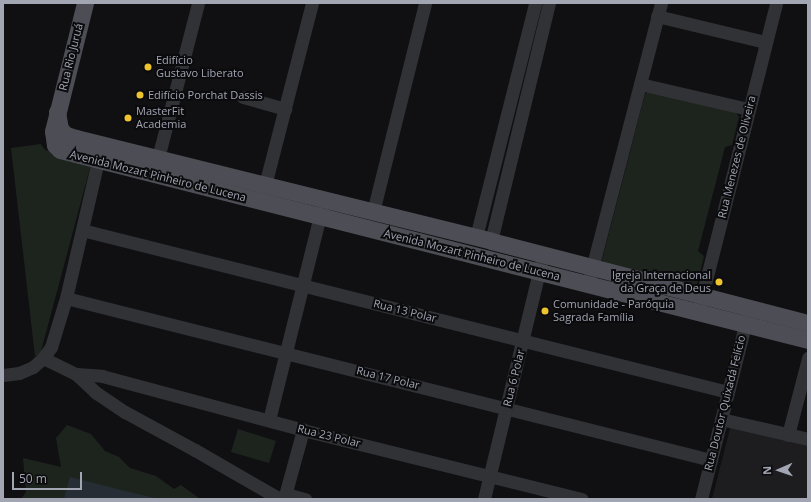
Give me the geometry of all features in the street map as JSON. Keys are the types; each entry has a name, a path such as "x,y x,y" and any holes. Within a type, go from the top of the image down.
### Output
{"main road":[{"name":"Rua Rio Juruá","path":"57,112 85,3"},
{"name":"Avenida Mozart Pinheiro de Lucena","path":"57,112 53,131 55,145 60,150 158,158 483,239 543,256 703,295 747,316 808,340"},
{"name":"Avenida Mozart Pinheiro de Lucena","path":"100,153 320,217 539,273 588,283 698,312 808,321"}],"street":[{"path":"158,158 198,3"},
{"path":"265,185 312,3"},
{"path":"373,212 425,3"},
{"path":"483,239 535,3"},
{"path":"483,239 550,3"},
{"path":"588,283 661,3"},
{"name":"Rua Menezes de Oliveira","path":"698,312 748,109 776,3"},
{"path":"657,16 765,42"},
{"path":"640,84 748,109"},
{"path":"243,97 284,109"},
{"path":"3,375 20,373 33,367 43,358 53,342 66,298 100,153"},
{"path":"269,420 325,200"},
{"name":"Rua 13 Polar","path":"82,230 728,392"},
{"name":"Rua 6 Polar","path":"484,499 543,256"},
{"name":"Rua 17 Polar","path":"66,298 287,352 711,460"},
{"name":"Rua Doutor Quixadá Felício","path":"701,499 747,316"},
{"path":"43,358 76,374 95,392 125,412 283,498 305,499"},
{"path":"788,435 808,358"},
{"name":"Rua 23 Polar","path":"76,374 102,376 303,430 490,475 582,499"},
{"path":"721,418 808,440"},
{"path":"283,498 303,430"}],"shaded area":[{"path":"652,89 734,110 739,117 732,145 725,147 698,251 704,256 696,289 607,268 602,260 645,94"},
{"path":"41,144 45,150 91,164 40,355 35,356 11,148"},
{"path":"67,425 91,434 105,451 119,457 130,468 156,476 174,489 181,485 200,499 21,499 26,492 23,458 61,467 56,438"},
{"path":"731,425 808,444 808,499 712,499"},
{"path":"238,429 276,441 269,463 231,452"},
{"path":"70,477 125,491 155,498 64,499"}],"place":[{"name":"Edifício Gustavo Liberato","path":"148,67"},
{"name":"Edifício Porchat Dassis","path":"140,95"},
{"name":"MasterFit Academia","path":"128,118"},
{"name":"Igreja Internacional da Graça de Deus","path":"719,282"},
{"name":"Comunidade - Paróquia Sagrada Família","path":"545,311"}]}
